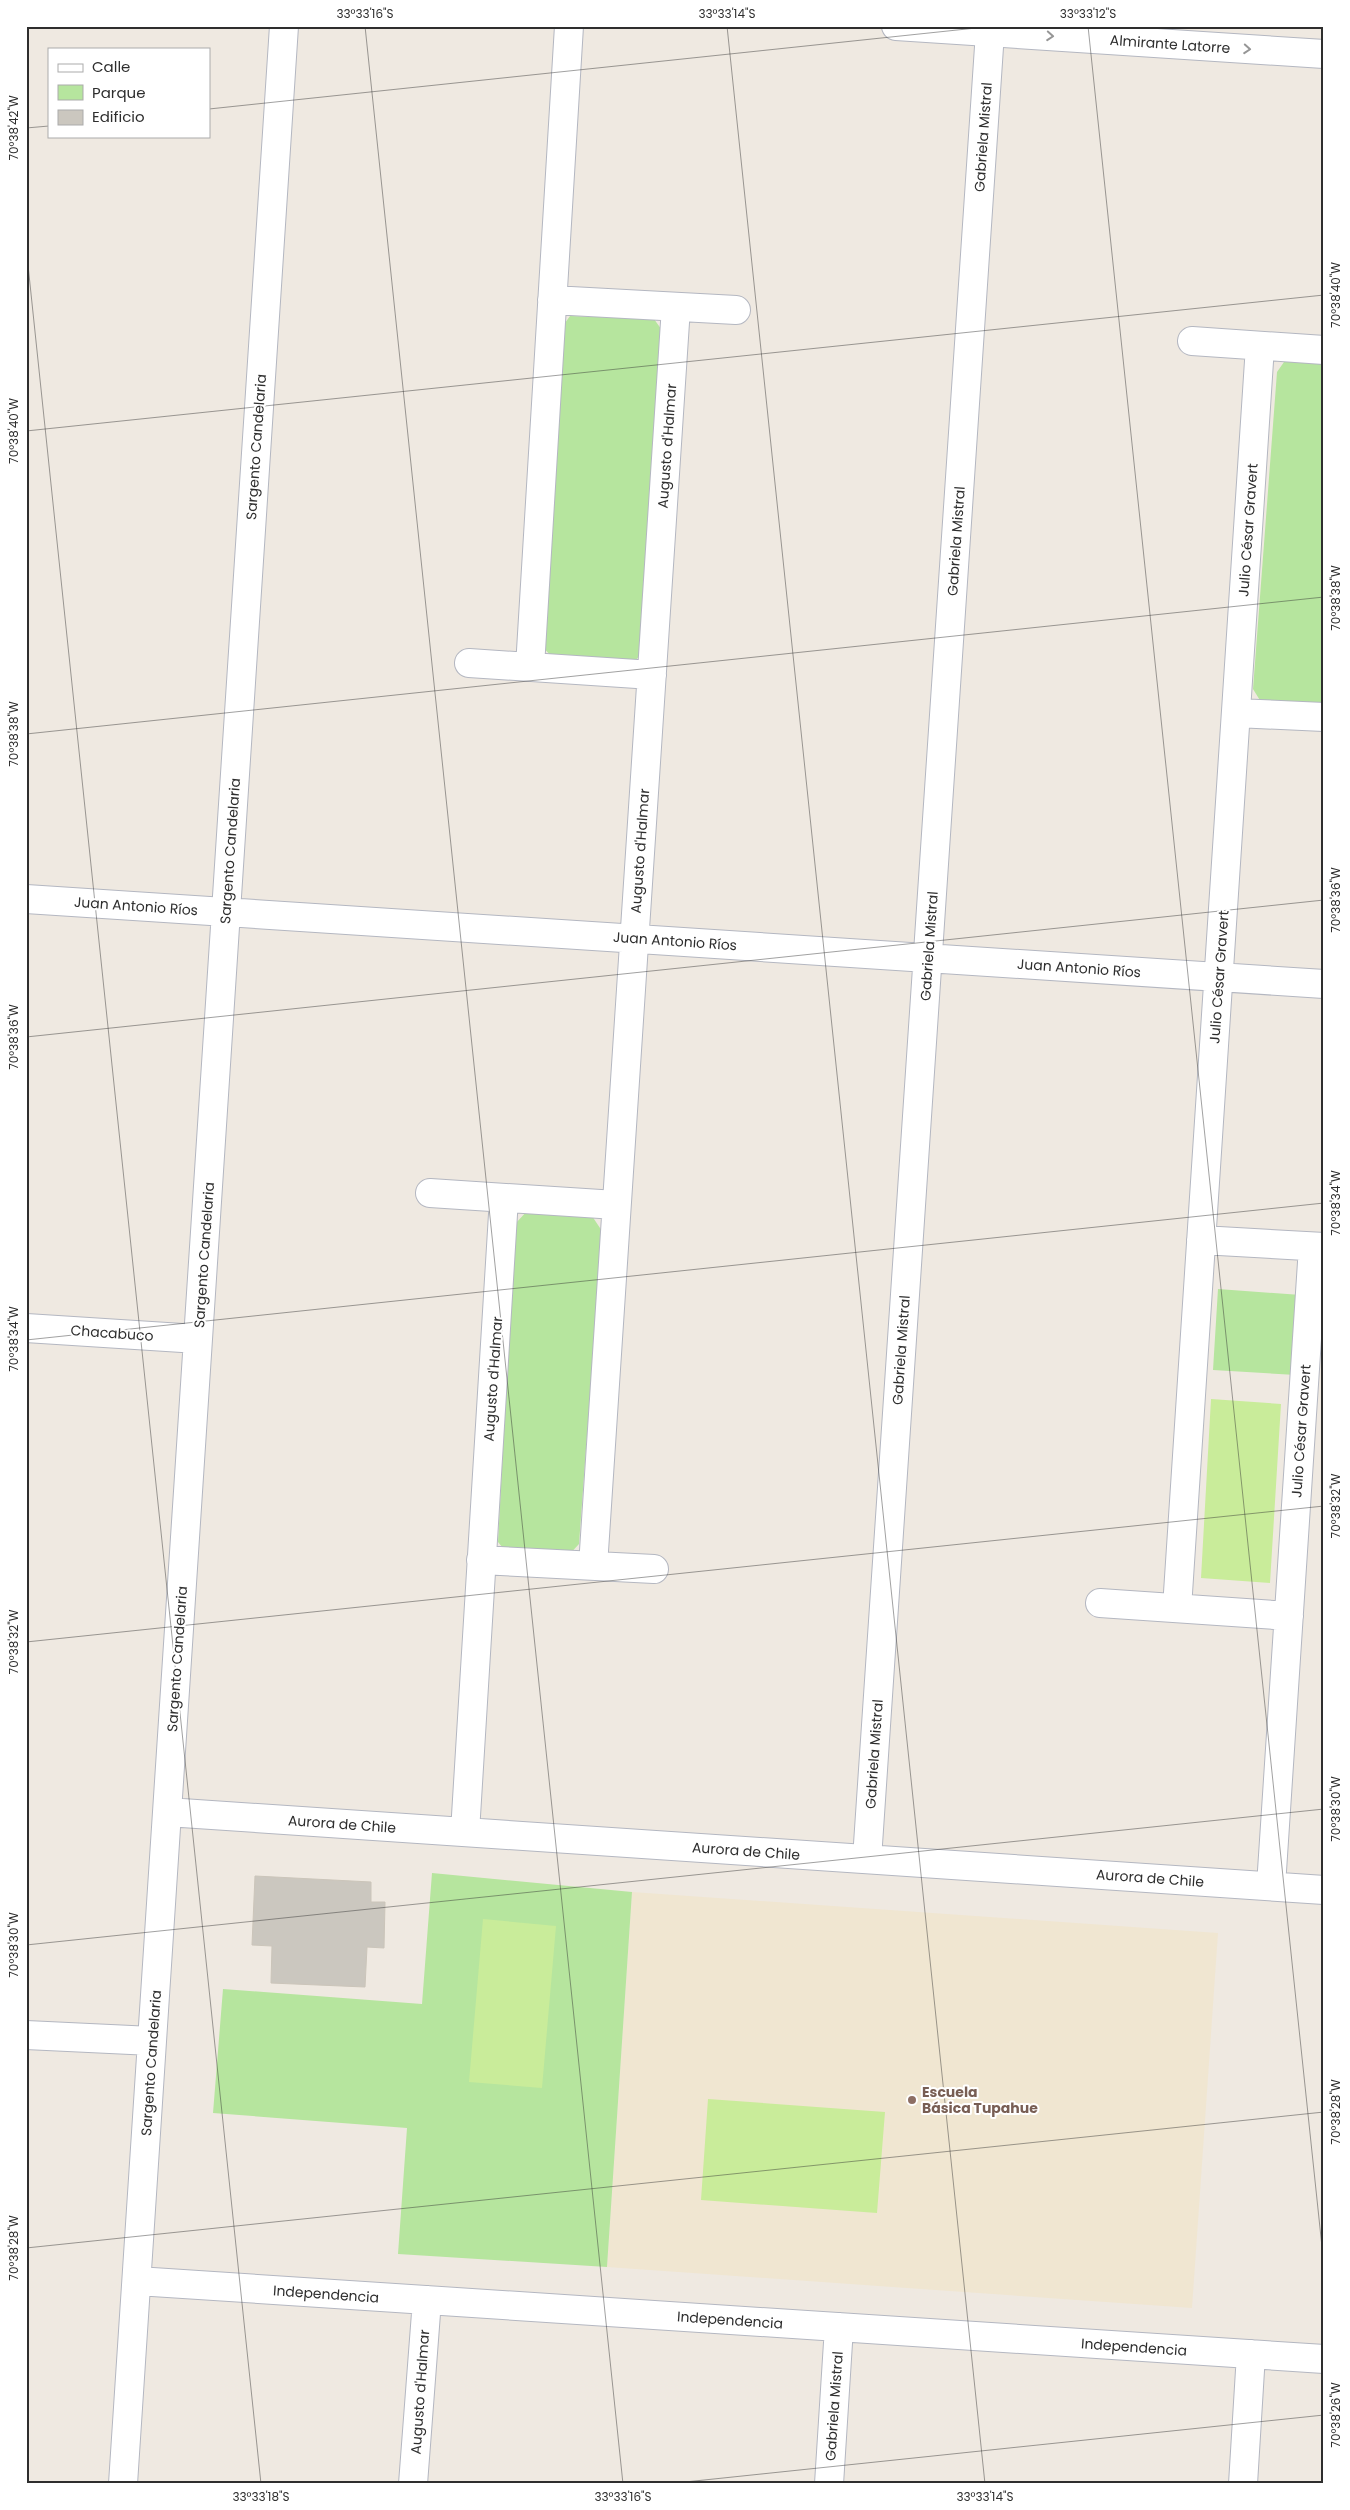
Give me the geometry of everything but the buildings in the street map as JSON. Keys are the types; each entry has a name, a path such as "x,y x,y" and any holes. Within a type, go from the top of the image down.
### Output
{"street":[{"name":"Sargento Candelaria","path":"123,2484 284,26"},
{"path":"530,667 569,26"},
{"name":"Almirante Latorre","path":"896,26 1324,54"},
{"name":"Gabriela Mistral","path":"867,1859 990,32"},
{"path":"552,300 736,310"},
{"name":"Augusto d'Halmar","path":"593,1566 676,307"},
{"path":"1192,341 1324,350"},
{"name":"Julio César Gravert","path":"1177,1608 1260,346"},
{"path":"469,663 652,675"},
{"path":"1236,713 1324,717"},
{"name":"Juan Antonio Ríos","path":"26,899 1324,984"},
{"path":"430,1193 616,1206"},
{"name":"Augusto d'Halmar","path":"464,1832 504,1198"},
{"name":"Julio César Gravert","path":"1201,1240 1318,1247 1289,1616 1271,1886"},
{"name":"Chacabuco","path":"26,1328 198,1339"},
{"path":"482,1560 654,1570"},
{"path":"1100,1603 1289,1616"},
{"name":"Aurora de Chile","path":"168,1812 1324,1890"},
{"path":"26,2035 152,2041"},
{"name":"Independencia","path":"137,2281 1324,2359"},
{"name":"Augusto d'Halmar","path":"413,2484 427,2300"},
{"name":"Gabriela Mistral","path":"829,2484 840,2327"},
{"path":"1243,2484 1251,2354"}],"shaded area":[{"name":"Escuela Básica Tupahue","path":"632,1892 1218,1933 1192,2308 607,2267"}],"green space":[{"path":"570,316 654,319 664,333 643,652 633,663 553,658 539,643 560,330"},
{"path":"1284,362 1324,362 1324,706 1261,702 1253,689 1277,372"},
{"path":"529,1209 592,1216 602,1231 579,1544 565,1559 508,1554 498,1542 515,1224"},
{"path":"1218,1289 1301,1295 1296,1375 1213,1370"},
{"path":"1211,1399 1281,1404 1270,1583 1201,1578"},
{"path":"432,1873 632,1892 607,2267 398,2254 407,2128 213,2113 223,1989 422,2004"},
{"path":"483,1919 556,1926 542,2088 469,2082"},
{"path":"708,2099 885,2112 877,2213 701,2200"}],"place":[{"name":"Escuela Básica Tupahue","path":"912,2100"}]}
